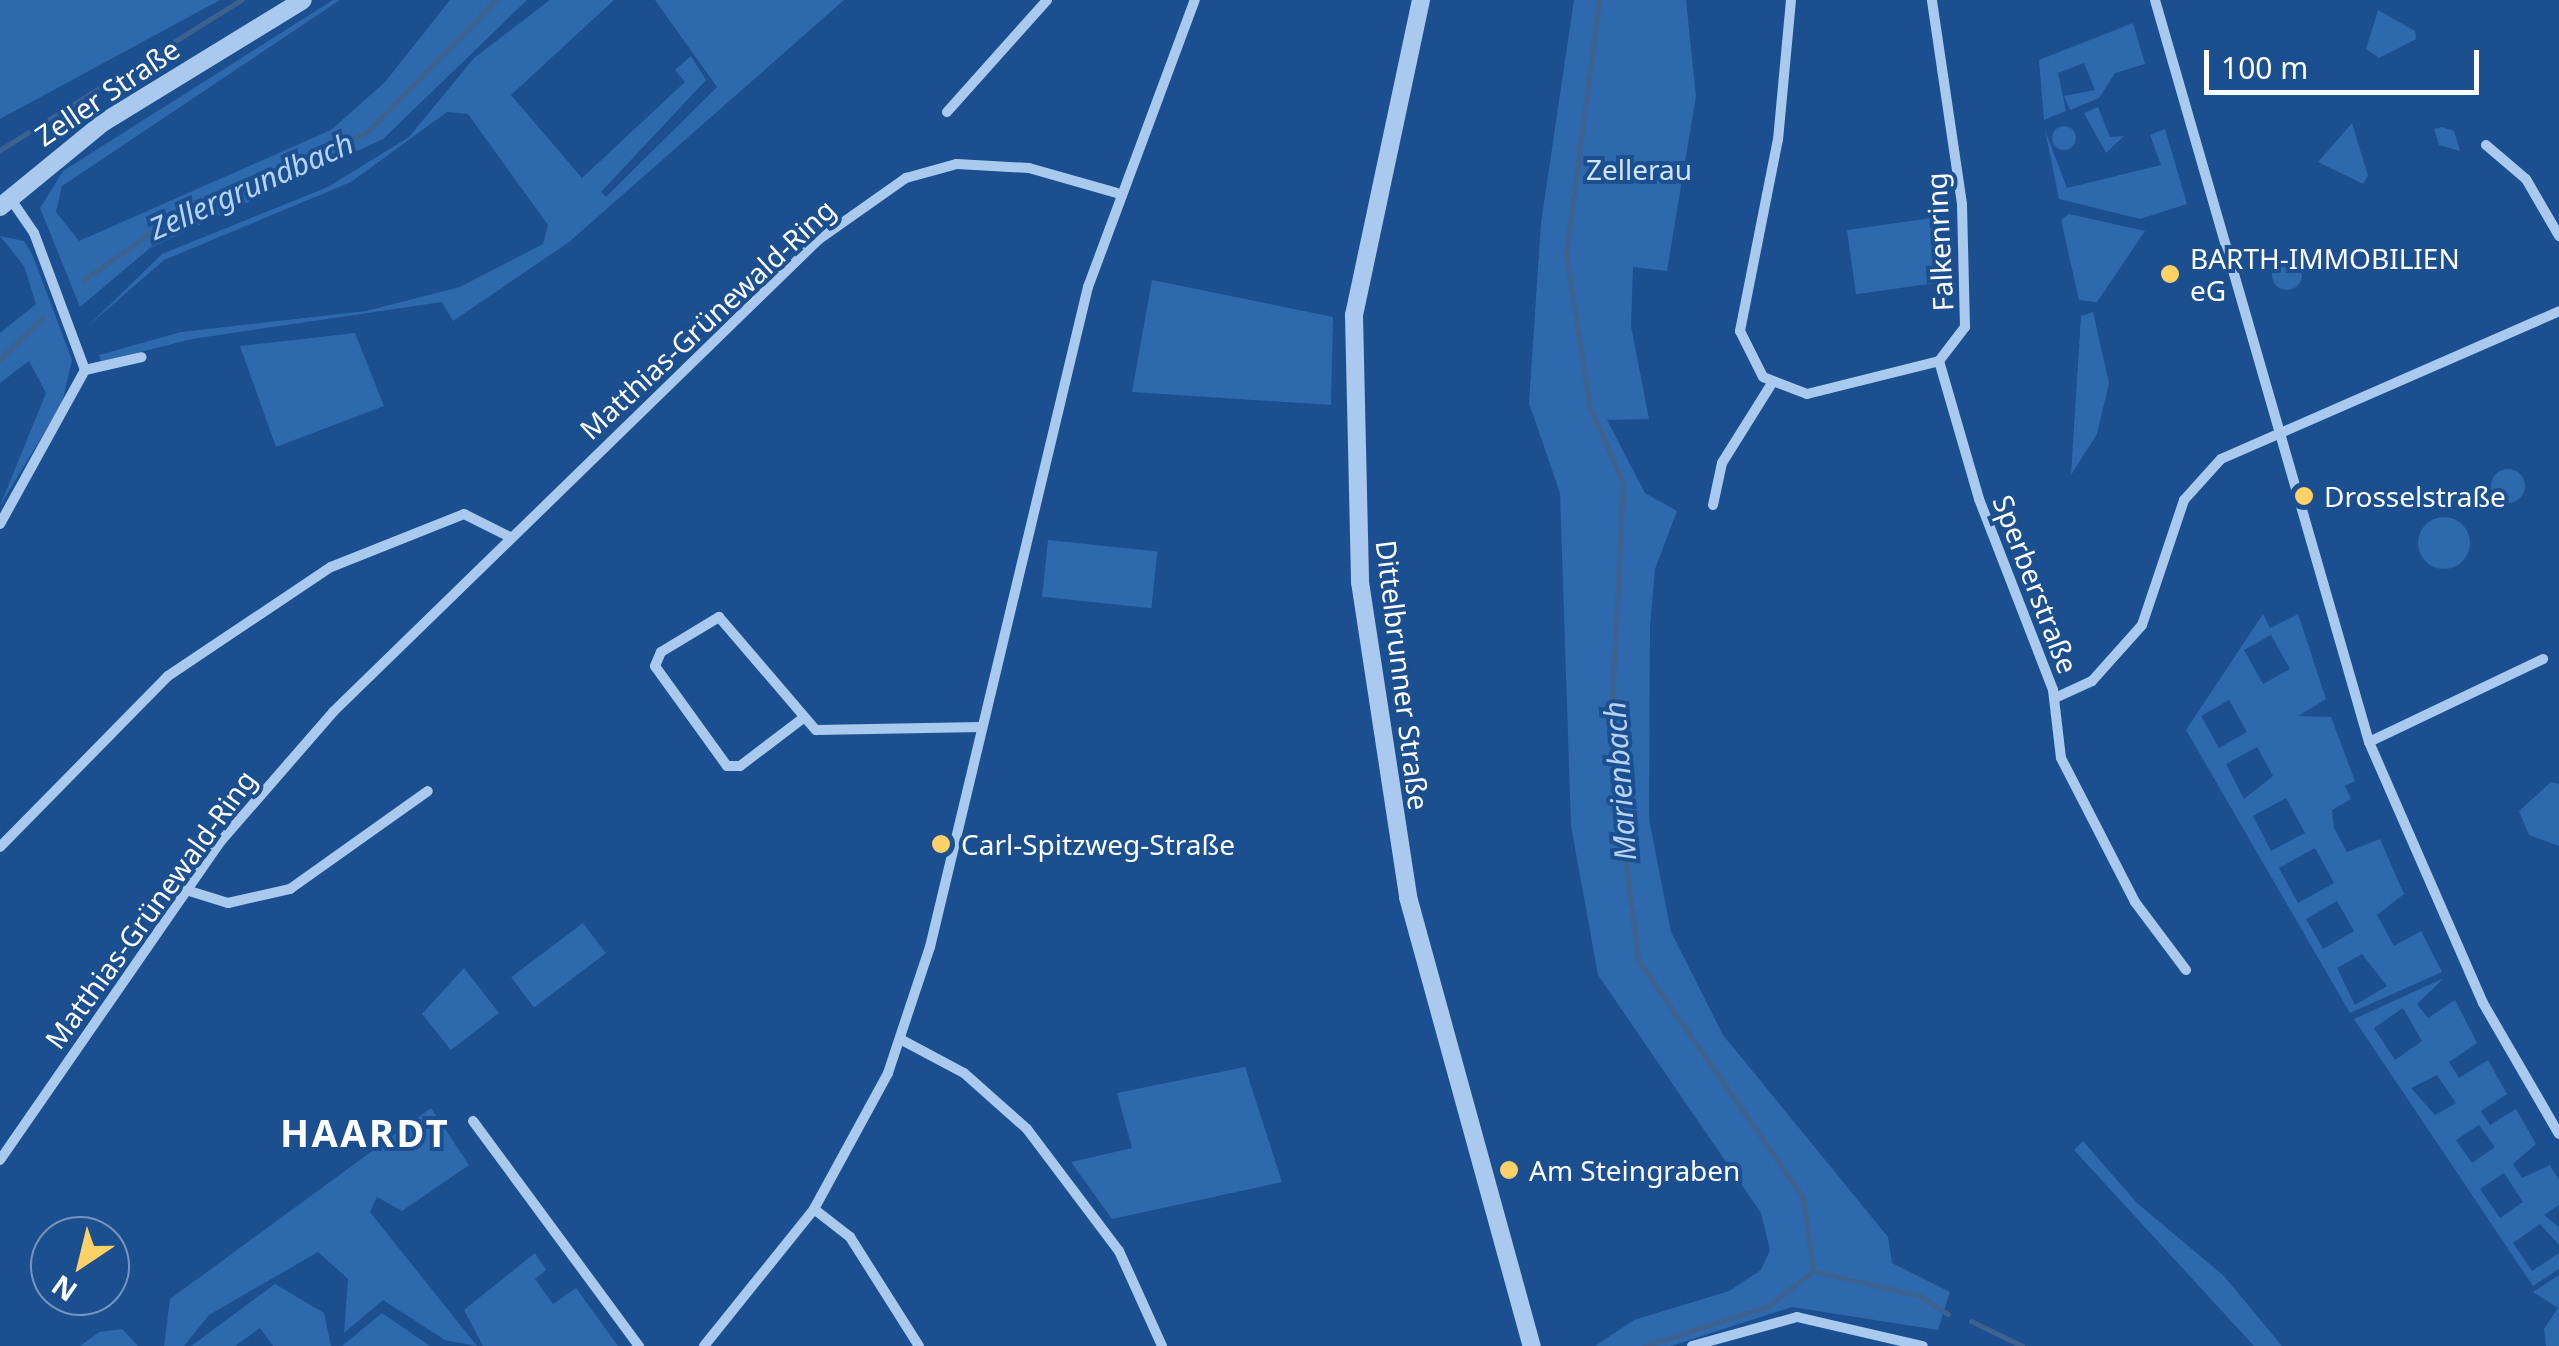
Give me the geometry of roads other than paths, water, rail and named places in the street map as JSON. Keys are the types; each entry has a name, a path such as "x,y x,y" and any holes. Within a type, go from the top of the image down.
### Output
{"street":[{"name":"Zeller Straße","path":"5,203 104,122 303,0"},
{"path":"947,112 1047,0"},
{"path":"704,1346 814,1209 900,1039 1117,193 1195,0"},
{"name":"Dittelbrunner Straße","path":"1421,0 1354,315 1360,582 1408,897 1532,1346"},
{"path":"1790,0 1778,139 1740,331 1750,363 1772,384 1821,393 1939,361"},
{"name":"Falkenring","path":"1932,0 1957,158 1968,317 1939,361"},
{"path":"2155,0 2276,436 2368,742 2482,1003 2559,1134"},
{"path":"2486,144 2534,189 2559,236"},
{"name":"Matthias-Grünewald-Ring","path":"0,1160 186,890 333,712 818,240 889,188 982,162 1117,193"},
{"path":"5,203 34,232 85,370"},
{"path":"2054,698 2092,681 2142,625 2174,521 2200,477 2276,436 2559,311"},
{"path":"0,524 85,370 142,357"},
{"name":"Sperberstraße","path":"1939,361 2054,698 2052,736 2089,817 2161,945 2186,970"},
{"path":"1713,505 1722,462 1772,384"},
{"path":"0,847 168,676 331,567 464,514 510,537"},
{"path":"802,720 740,766 726,766 655,666 661,652 718,617 734,624 802,720 839,734 980,727"},
{"path":"2368,742 2544,659"},
{"path":"186,890 228,904 290,889 428,790"},
{"path":"900,1039 964,1073 1026,1130 1119,1250 1162,1346"},
{"path":"473,1121 639,1346"},
{"path":"814,1209 850,1237 919,1346"},
{"path":"1692,1346 1816,1318 1923,1346"}],"waterway":[{"path":"0,150 241,0"},
{"name":"Zellergrundbach","path":"84,280 178,213 366,133 496,0"},
{"name":"Marienbach","path":"1599,0 1566,255 1590,408 1623,483 1610,738 1638,960 1803,1197 1813,1271 1768,1306 1644,1346"},
{"name":"Zellergrundbach","path":"0,359 43,317"},
{"path":"1813,1271 1920,1296 1948,1314"},
{"path":"1971,1321 2022,1346"}],"place":[{"name":"BARTH-IMMOBILIEN eG","path":"2170,274"},
{"name":"Drosselstraße","path":"2304,496"},
{"name":"Carl-Spitzweg-Straße","path":"941,844"},
{"name":"Am Steingraben","path":"1509,1170"}],"district":[{"name":"HAARDT","path":"365,1133"}],"park label":[{"name":"Zellerau","path":"1639,169"}]}
